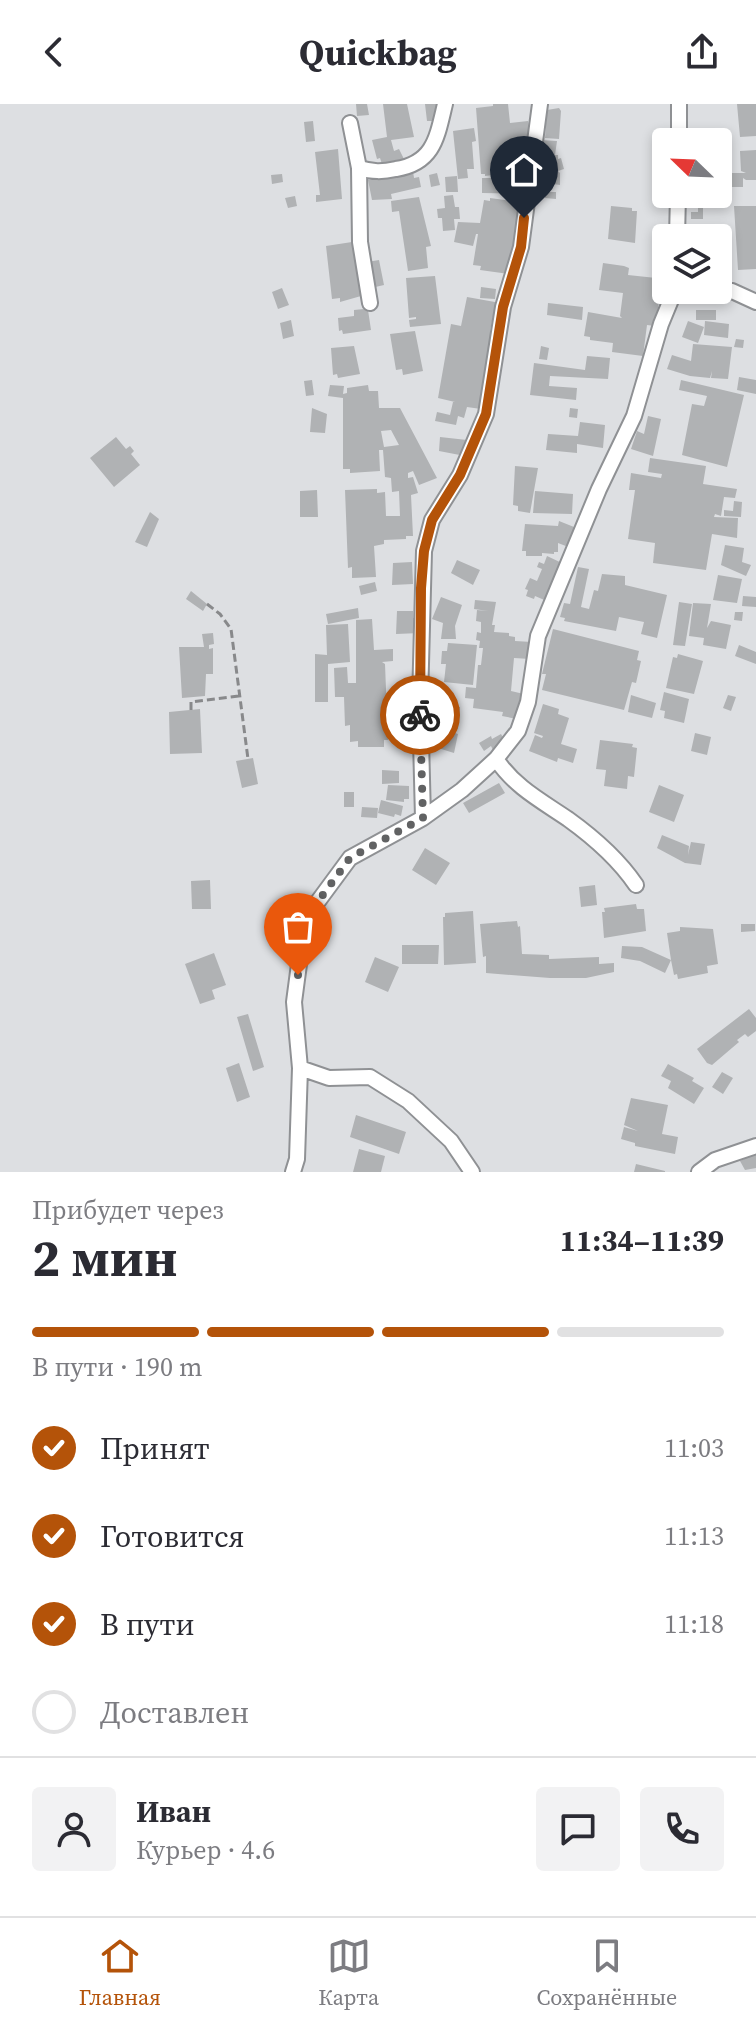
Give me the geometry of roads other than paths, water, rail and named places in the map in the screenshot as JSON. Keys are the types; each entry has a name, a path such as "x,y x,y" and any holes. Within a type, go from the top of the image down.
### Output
{"street":[{"path":"359,168 375,173 405,168 424,160 437,137 445,104"},
{"path":"423,818 420,701 424,551 432,520 460,475 486,414 503,307 521,247 540,104"},
{"path":"679,104 679,128"},
{"path":"350,123 359,168 360,242 370,303"},
{"path":"732,291 756,302"},
{"path":"293,1172 297,1159 300,1068 294,1002 305,919 350,858 423,818 462,790 496,759 518,731 528,702 538,636 599,489 634,416 669,304"},
{"path":"496,759 507,777 570,821 610,854 636,885"},
{"path":"300,1068 329,1078 370,1077 408,1101 451,1141 472,1172"},
{"path":"699,1172 715,1160 756,1146"}]}
